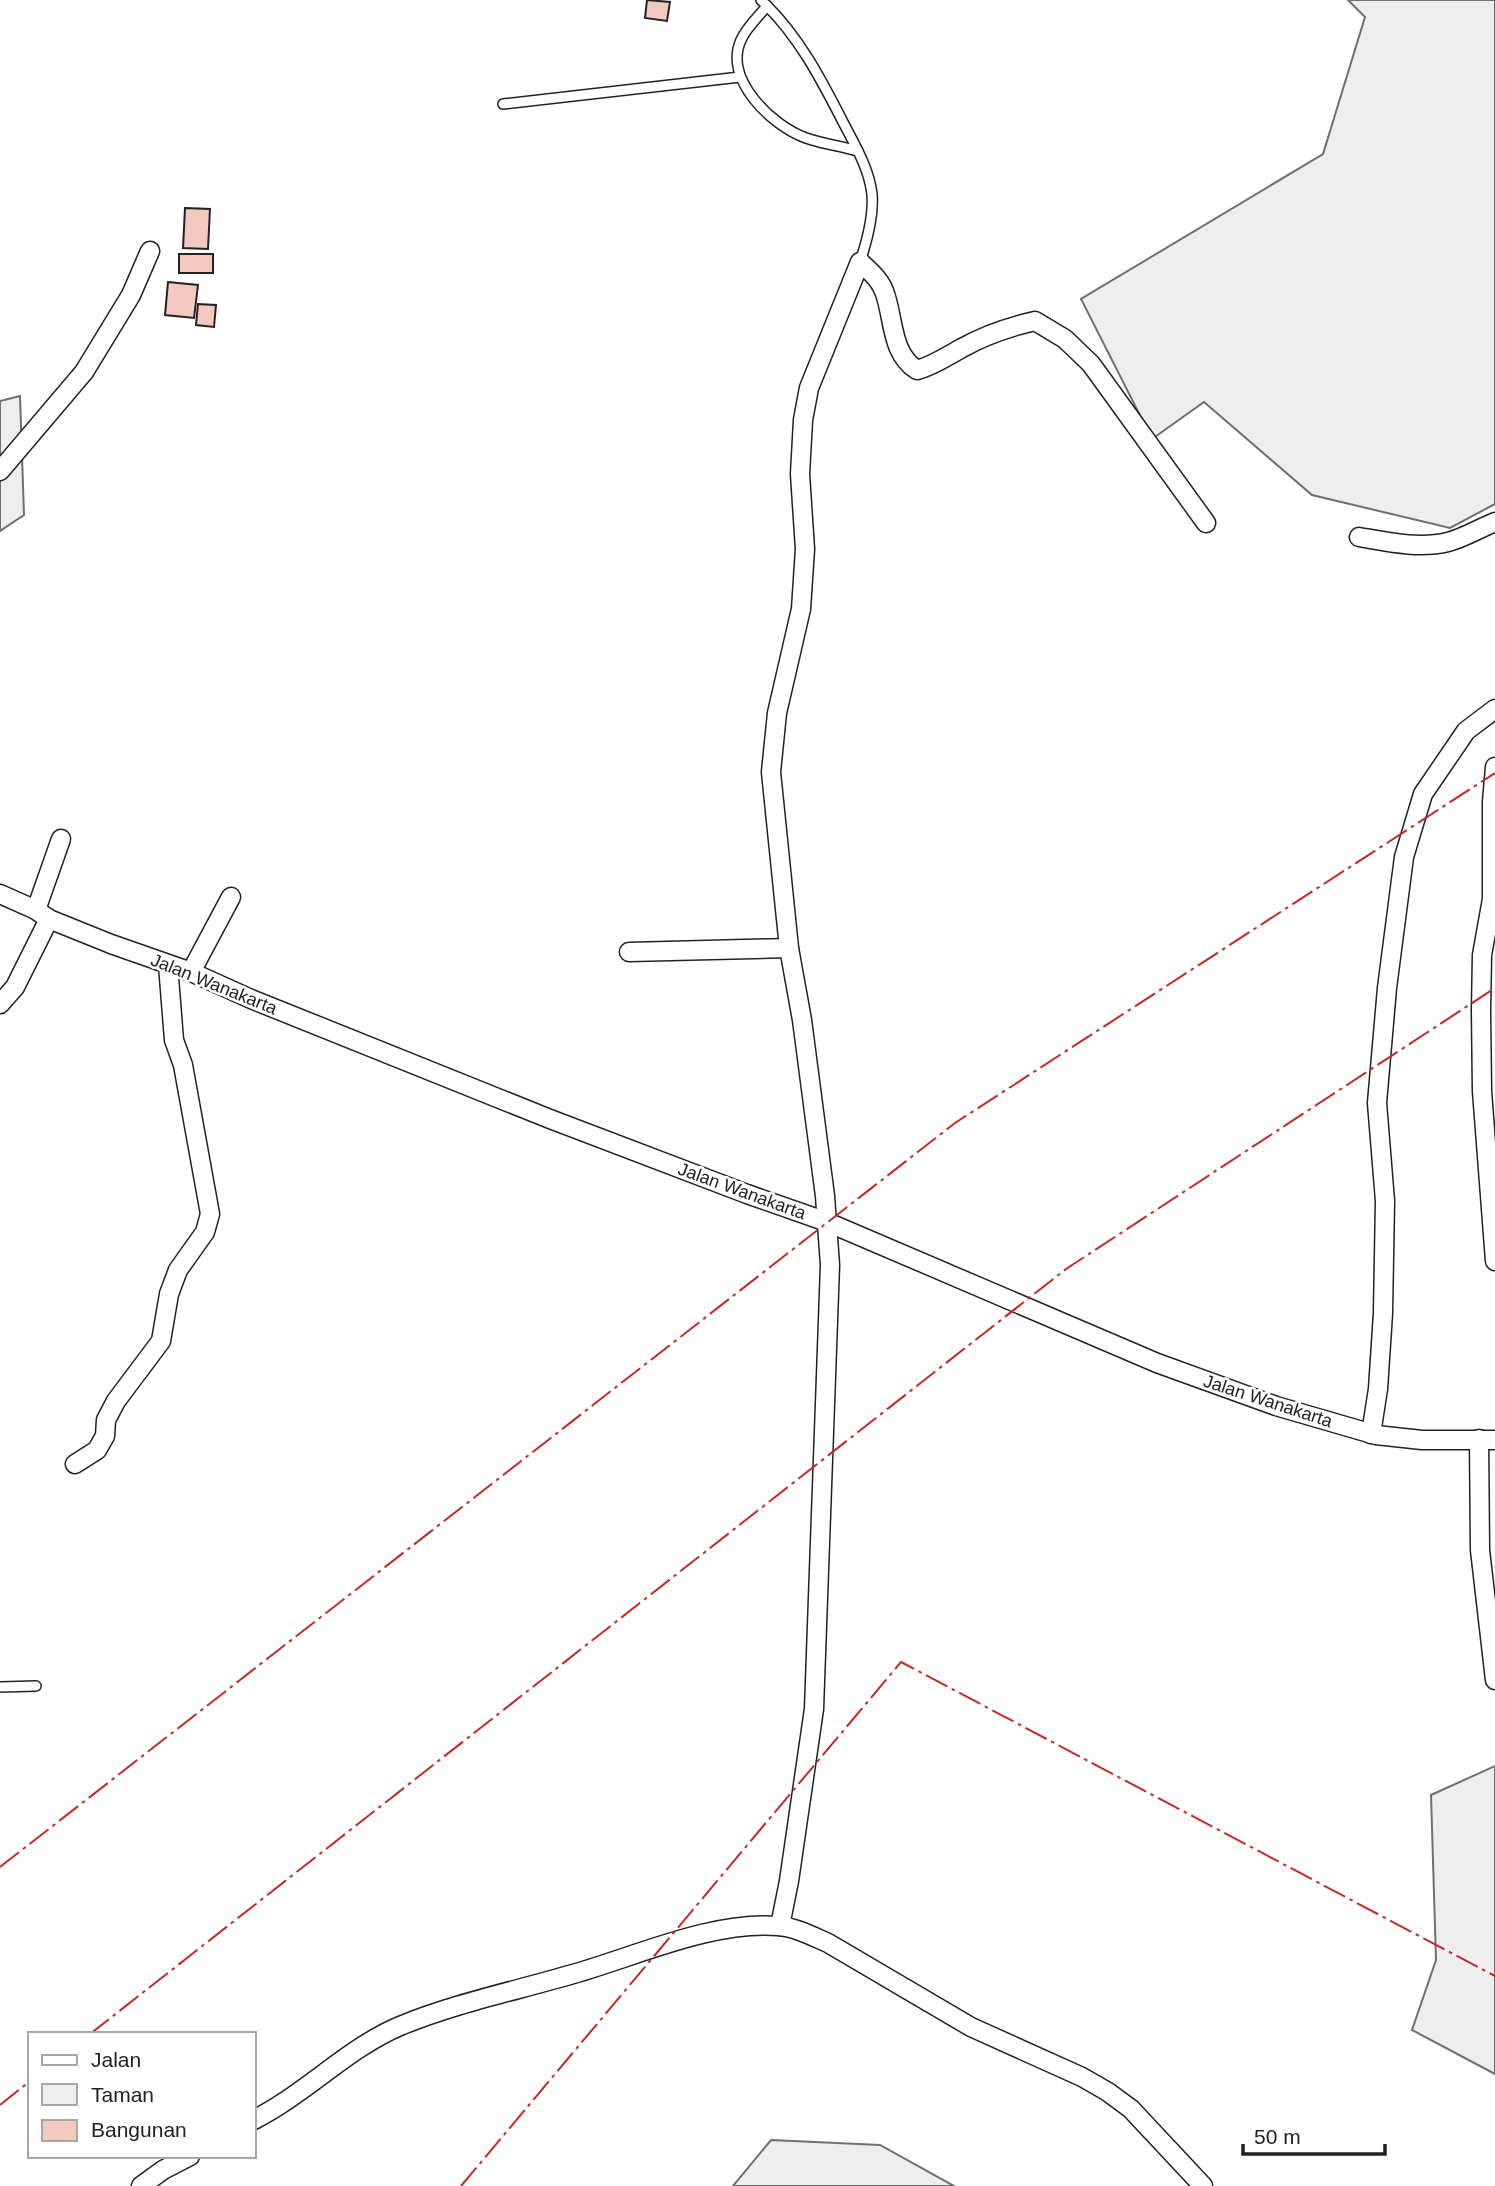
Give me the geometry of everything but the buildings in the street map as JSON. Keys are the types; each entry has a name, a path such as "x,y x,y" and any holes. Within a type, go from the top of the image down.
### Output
{"street":[{"path":"0,471 84,372 131,295 150,251"},
{"path":"780,1926 804,1784 817,1673 820,1506 824,1468 830,1265 802,1020 789,948 771,772 777,713 801,609 805,549 800,474 808,388 860,262 878,278 886,295 898,349 907,364 917,370 929,367 964,346 1004,328 1035,321 1065,339 1091,364 1206,523"},
{"path":"1359,537 1409,545 1431,544 1449,542 1495,522"},
{"path":"1371,1434 1378,1389 1383,1313 1385,1201 1377,1103 1387,988 1404,857 1423,794 1466,731 1495,709"},
{"path":"1495,766 1492,802 1492,899 1482,955 1480,1010 1482,1091 1495,1261"},
{"path":"0,1004 15,987 42,914 61,839"},
{"name":"Jalan Wanakarta","path":"0,894 42,914 537,1114 827,1222 1157,1363 1276,1406 1371,1434 1422,1440 1487,1439"},
{"path":"191,972 232,897"},
{"path":"629,953 789,948"},
{"path":"75,1464 97,1450 105,1436 106,1420 116,1401 161,1341 169,1294 178,1270 205,1232 210,1214 183,1065 174,1040 168,965"},
{"path":"1487,1439 1480,1550 1495,1680"},
{"path":"256,2119 365,2045 399,2026 478,1999 701,1936 751,1926 780,1926 828,1943 971,2027 1108,2092 1131,2109 1203,2186"},
{"path":"141,2186 186,2158"}],"lane":[{"path":"858,151 806,138 780,124 760,107 740,77 737,59 741,40 764,3 782,21 831,98 858,151 868,175 872,208 860,262"},
{"path":"503,104 740,77"},
{"path":"0,1687 36,1686"}],"green space":[{"path":"1348,0 1495,0 1495,504 1450,528 1312,495 1204,402 1152,439 1081,299 1323,154 1365,17"},
{"path":"20,396 24,515 0,531 0,401"},
{"path":"1495,1766 1495,2074 1412,2030 1436,1960 1431,1795"},
{"path":"771,2140 880,2145 954,2186 733,2186"}],"power":[{"path":"0,1867 955,1123 1495,773"},
{"path":"93,2032 1066,1269 1495,988"},
{"path":"461,2186 901,1662 1495,1976"},
{"path":"0,2105 28,2083"}]}
